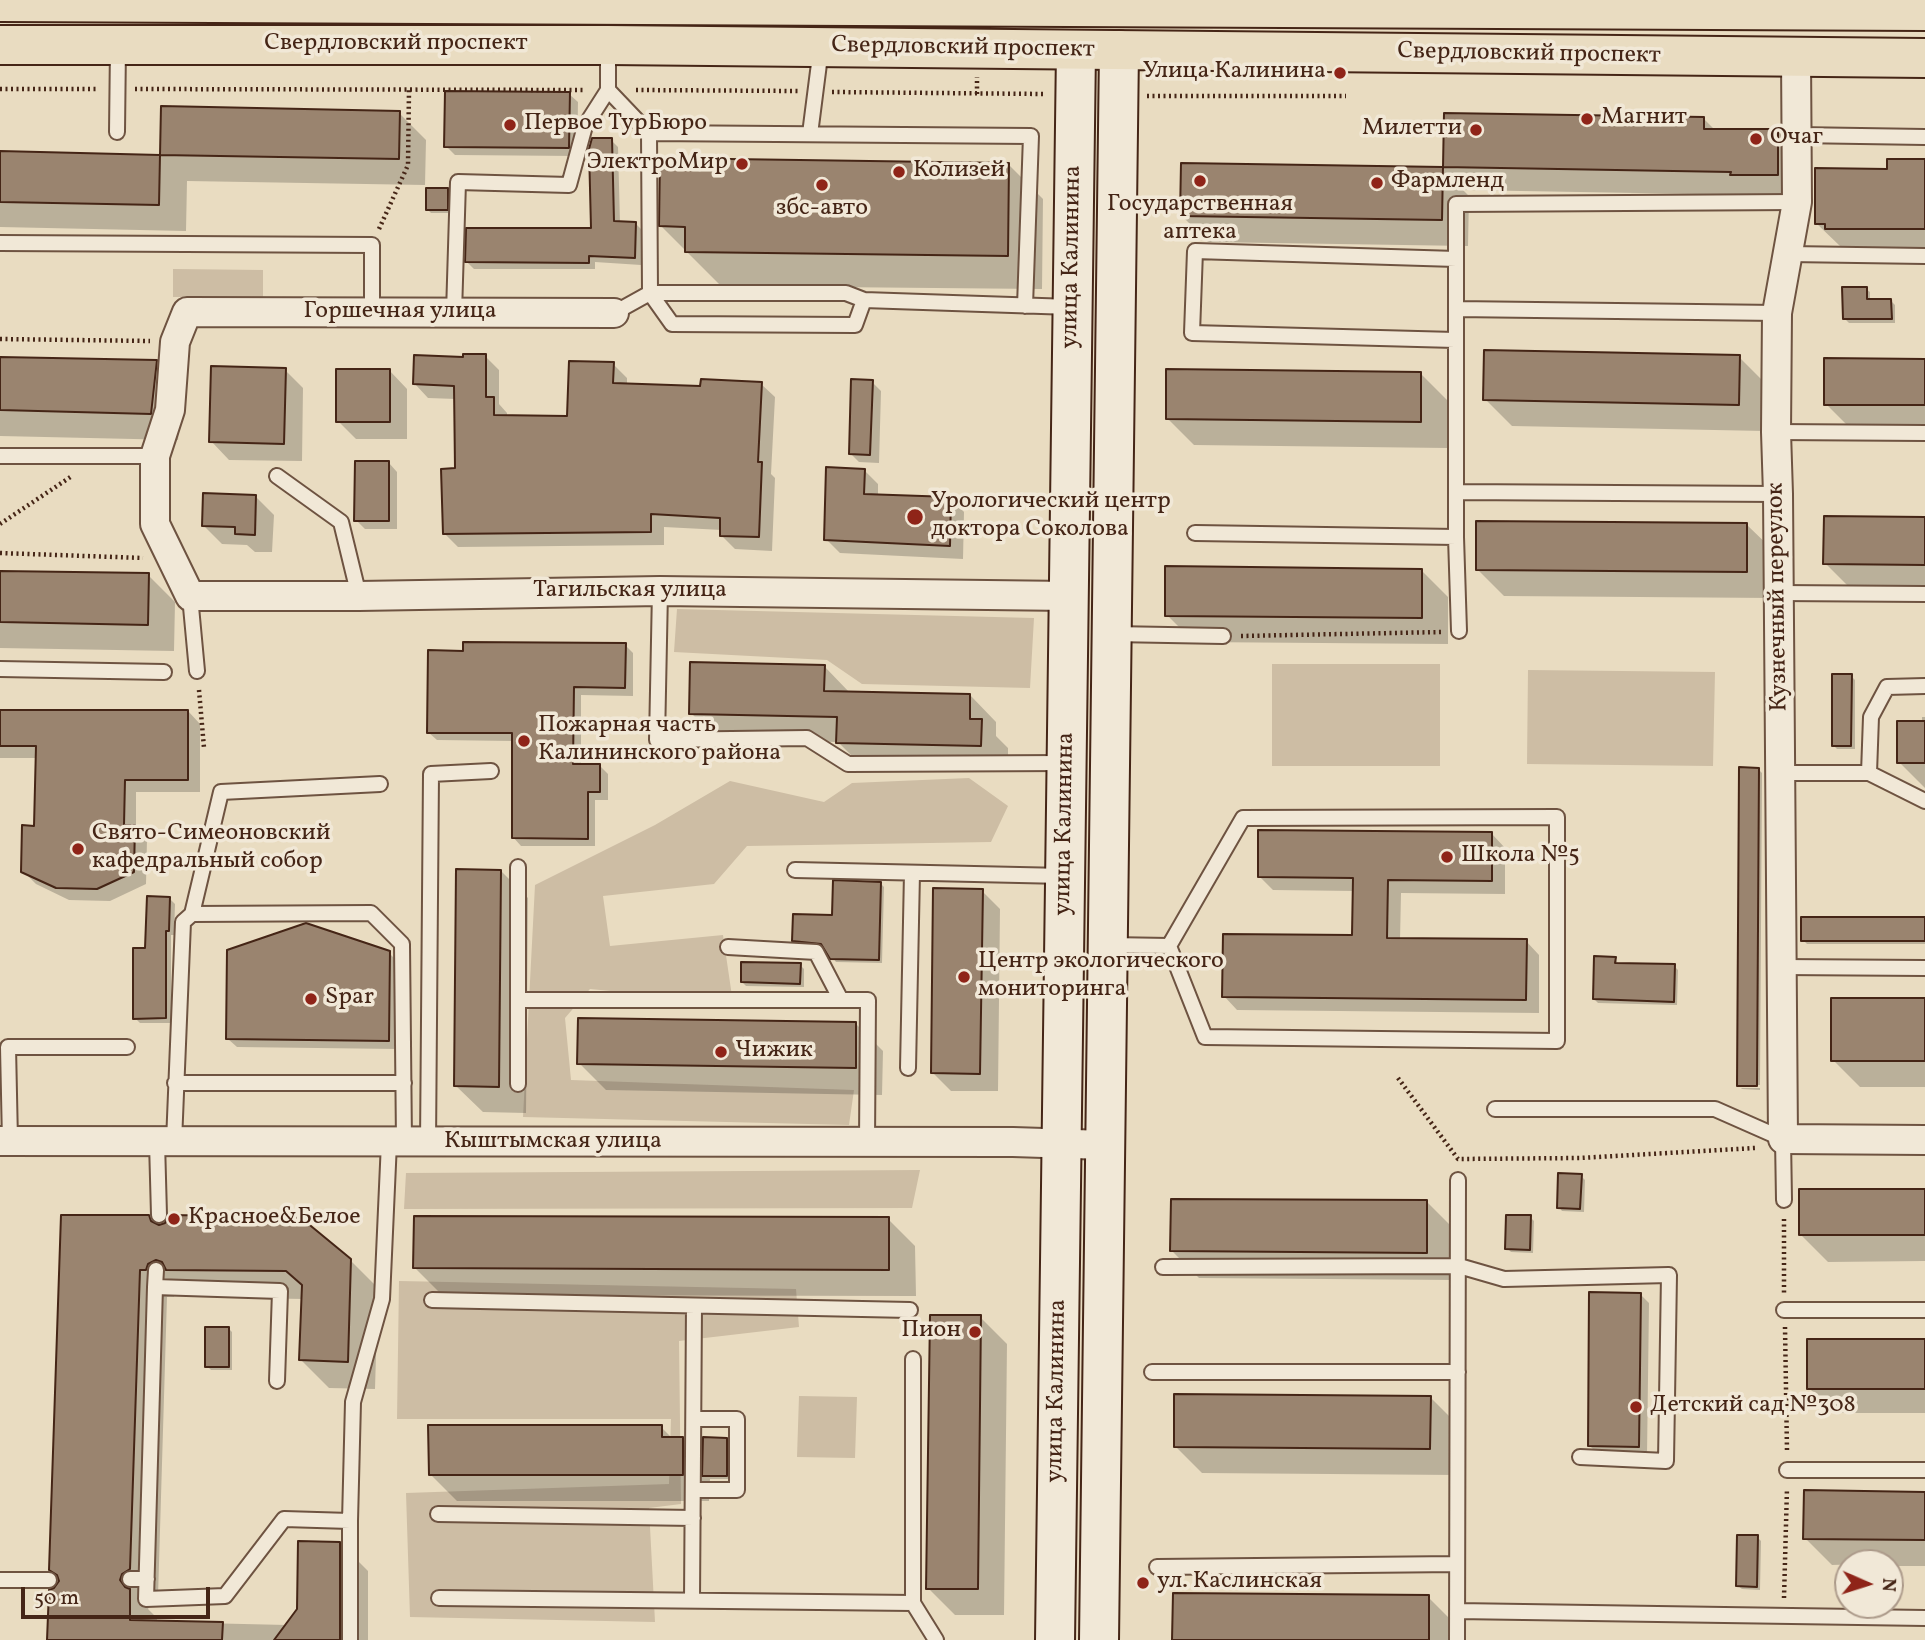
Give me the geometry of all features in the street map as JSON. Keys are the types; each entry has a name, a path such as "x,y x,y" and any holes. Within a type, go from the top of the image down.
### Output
{"main road":[{"name":"Свердловский проспект","path":"0,2 1091,3 1925,11"},
{"path":"1076,50 1091,3"},
{"path":"1091,3 1119,50"},
{"name":"Свердловский проспект","path":"0,45 608,45 1925,58"},
{"name":"улица Калинина","path":"1055,1640 1076,50"},
{"name":"улица Калинина","path":"1099,1640 1119,50"}],"street":[{"name":"Кузнечный переулок","path":"1783,1143 1777,313 1797,202 1796,57"},
{"name":"Горшечная улица","path":"176,342 187,312 614,313"},
{"path":"176,342 170,410 155,456 155,524 190,596"},
{"name":"Тагильская улица","path":"190,596 660,591 1069,596"},
{"path":"1783,1143 1925,1140"},
{"name":"Кыштымская улица","path":"5,1141 867,1142 1105,1145"}],"lane":[{"path":"117,132 118,45"},
{"path":"454,313 458,182 569,185 585,126 608,90 608,45"},
{"path":"810,134 821,47"},
{"path":"608,90 649,133 650,293 672,324 855,325 864,300"},
{"path":"649,133 1031,136 1025,306"},
{"path":"1796,135 1925,137"},
{"path":"1459,631 1456,537 1456,204 1797,202"},
{"path":"0,243 372,246 372,314"},
{"path":"1455,340 1192,333 1195,251 1456,259"},
{"path":"1789,254 1925,256"},
{"path":"614,313 650,293 846,293 864,300 1073,307"},
{"path":"1457,309 1777,313"},
{"path":"1776,432 1925,433"},
{"path":"0,456 155,456"},
{"path":"277,476 341,522 359,596"},
{"path":"1456,492 1778,494"},
{"path":"1195,533 1456,537"},
{"path":"660,591 657,740 807,738 848,764 1067,763"},
{"path":"1779,593 1925,594"},
{"path":"190,596 197,671"},
{"path":"1112,634 1223,636"},
{"path":"0,669 164,672"},
{"path":"1869,773 1871,717 1887,687 1925,686"},
{"path":"350,1640 353,1402 382,1299 407,1142 431,774 491,771"},
{"path":"1780,773 1869,773 1925,801"},
{"path":"159,1215 166,1142 176,1083 183,922 192,914 221,792 380,784"},
{"path":"1557,817 1557,1041 1205,1037 1169,946 1243,818 1557,817"},
{"path":"518,867 518,1084"},
{"path":"794,870 1065,876"},
{"path":"908,1068 912,873"},
{"path":"192,914 371,913 402,944 407,1142"},
{"path":"1108,945 1169,946"},
{"path":"728,947 816,953 841,1000"},
{"path":"1781,967 1925,968"},
{"path":"518,1000 869,1000 867,1142"},
{"path":"5,1141 8,1047 127,1047"},
{"path":"176,1083 404,1083"},
{"path":"1495,1109 1715,1109 1783,1143 1784,1200"},
{"path":"1457,1640 1458,1180"},
{"path":"1163,1266 1459,1266 1504,1279 1669,1275 1666,1461 1580,1457"},
{"path":"156,1270 146,1599 225,1596 284,1519 350,1521"},
{"path":"155,1287 279,1291 277,1381"},
{"path":"432,1300 910,1310"},
{"path":"692,1600 694,1306"},
{"path":"1784,1310 1925,1310"},
{"path":"913,1359 913,1603 936,1640"},
{"path":"1152,1372 1458,1372"},
{"path":"693,1490 737,1490 737,1419 694,1419"},
{"path":"1787,1470 1925,1470"},
{"path":"438,1514 693,1518"},
{"path":"1157,1567 1457,1564"},
{"path":"130,1579 147,1579"},
{"path":"0,1580 49,1580"},
{"path":"439,1598 913,1603"},
{"path":"1457,1611 1925,1618"}],"path":[{"path":"0,89 1075,94"},
{"path":"372,246 408,165 409,89"},
{"path":"1118,96 1346,96"},
{"path":"0,339 176,342"},
{"path":"0,524 102,456"},
{"path":"0,553 172,559"},
{"path":"1223,636 1459,631"},
{"path":"197,671 204,748"},
{"path":"1398,1078 1458,1159 1580,1158 1783,1143"},
{"path":"1784,1200 1787,1470 1784,1615"}],"shaded area":[{"path":"173,269 263,270 263,297 173,297"},
{"path":"677,609 1034,618 1030,688 862,684 827,660 674,652"},
{"path":"1272,664 1440,664 1440,766 1272,766"},
{"path":"1528,670 1715,672 1713,766 1527,764"},
{"path":"969,778 1008,806 991,842 747,846 714,884 603,896 610,946 723,935 733,1003 590,989 565,1018 571,1080 854,1090 849,1125 523,1117 535,885 655,825 730,781 824,802 852,783"},
{"path":"920,1170 912,1208 404,1209 406,1173"},
{"path":"399,1281 796,1289 799,1327 679,1341 681,1504 649,1508 655,1622 410,1617 406,1493 669,1484 671,1419 397,1419"},
{"path":"799,1396 857,1397 855,1458 797,1457"}],"building":[{"path":"445,91 570,92 569,148 444,147"},
{"path":"161,106 400,111 399,159 160,155"},
{"path":"1444,113 1704,117 1704,129 1778,129 1778,175 1443,167"},
{"path":"592,138 612,138 614,221 636,222 635,258 589,256 589,263 465,262 466,228 591,228 589,149"},
{"path":"0,151 160,155 159,205 0,202"},
{"path":"660,158 1009,163 1008,256 685,252 685,227 659,226"},
{"path":"1887,159 1925,159 1925,229 1825,229 1825,224 1815,224 1815,168 1887,169"},
{"path":"1181,163 1443,167 1442,220 1180,216"},
{"path":"426,188 448,188 448,210 426,210"},
{"path":"1842,287 1867,287 1867,299 1891,299 1892,319 1843,319"},
{"path":"1484,350 1740,355 1739,405 1483,400"},
{"path":"463,354 486,354 486,397 494,397 494,415 567,416 569,361 614,362 613,383 700,386 701,379 762,382 758,462 762,462 759,537 720,536 720,518 651,514 651,532 443,534 441,469 455,468 454,386 413,384 414,355 463,357"},
{"path":"0,357 157,360 151,414 0,410"},
{"path":"1824,358 1925,359 1925,405 1824,405"},
{"path":"211,366 286,368 284,444 209,442"},
{"path":"336,369 390,369 390,422 336,422"},
{"path":"1166,369 1421,372 1421,422 1166,419"},
{"path":"851,379 873,380 870,455 849,454"},
{"path":"355,461 389,461 389,521 354,521"},
{"path":"826,467 865,469 864,494 951,497 950,546 824,540"},
{"path":"203,493 256,495 255,535 235,534 235,527 202,526"},
{"path":"1824,516 1925,517 1925,565 1823,564"},
{"path":"1476,521 1747,523 1747,572 1476,570"},
{"path":"1165,566 1422,569 1422,618 1165,616"},
{"path":"0,571 149,573 148,625 0,622"},
{"path":"463,642 626,643 625,688 574,687 573,764 600,764 600,792 588,792 588,839 512,838 512,733 427,733 428,650 463,651"},
{"path":"690,662 825,665 824,691 970,694 970,719 982,719 981,746 836,743 837,717 689,714"},
{"path":"1832,674 1852,674 1851,746 1832,746"},
{"path":"0,710 188,710 188,780 125,780 124,825 135,825 134,872 97,889 56,888 21,872 22,825 34,826 36,746 0,746"},
{"path":"1897,721 1925,721 1925,763 1897,763"},
{"path":"1739,767 1759,768 1757,1086 1737,1086"},
{"path":"1258,830 1492,832 1492,881 1388,880 1387,938 1527,939 1526,1000 1222,997 1223,934 1352,935 1353,878 1258,877"},
{"path":"456,869 501,870 499,1087 454,1086"},
{"path":"833,880 881,882 879,960 830,959 821,944 792,941 793,914 832,915"},
{"path":"933,888 983,889 980,1074 931,1073"},
{"path":"147,896 170,897 169,931 166,931 166,1018 133,1019 133,948 145,948"},
{"path":"1801,917 1925,917 1925,941 1801,941"},
{"path":"306,923 390,951 389,1041 226,1039 227,950"},
{"path":"1594,956 1616,957 1615,963 1675,964 1674,1002 1593,999"},
{"path":"741,962 801,963 800,984 741,982"},
{"path":"1831,998 1925,998 1925,1061 1831,1061"},
{"path":"578,1018 856,1022 856,1068 577,1064"},
{"path":"1558,1173 1582,1174 1580,1209 1557,1208"},
{"path":"1799,1189 1925,1189 1925,1235 1799,1235"},
{"path":"1171,1199 1427,1200 1427,1253 1170,1251"},
{"path":"61,1215 149,1215 151,1221 159,1225 165,1223 169,1215 300,1217 351,1259 348,1362 299,1360 302,1285 286,1271 166,1270 162,1262 156,1260 148,1264 146,1270 140,1270 130,1569 122,1574 120,1580 130,1589 130,1620 223,1622 222,1640 47,1640 49,1590 59,1581 57,1575 49,1570"},
{"path":"1506,1215 1531,1215 1530,1250 1505,1249"},
{"path":"414,1216 889,1217 889,1270 413,1268"},
{"path":"1589,1292 1641,1293 1639,1447 1588,1446"},
{"path":"930,1315 981,1315 978,1589 926,1589"},
{"path":"205,1327 229,1327 229,1367 205,1367"},
{"path":"1807,1339 1925,1339 1925,1389 1807,1389"},
{"path":"1174,1394 1431,1396 1430,1449 1174,1447"},
{"path":"428,1425 662,1425 662,1437 683,1437 683,1475 429,1475"},
{"path":"703,1437 727,1438 727,1476 702,1476"},
{"path":"1804,1490 1925,1492 1925,1540 1803,1539"},
{"path":"1737,1535 1758,1535 1757,1587 1736,1586"},
{"path":"298,1541 340,1542 340,1640 274,1640 297,1609"},
{"path":"1173,1593 1429,1595 1429,1640 1172,1640"}],"place":[{"name":"Улица Калинина","path":"1340,73"},
{"name":"Магнит","path":"1587,119"},
{"name":"Первое ТурБюро","path":"510,125"},
{"name":"Милетти","path":"1476,130"},
{"name":"Очаг","path":"1756,139"},
{"name":"ЭлектроМир","path":"742,164"},
{"name":"Колизей","path":"899,172"},
{"name":"Государственная аптека","path":"1200,181"},
{"name":"Фармленд","path":"1377,183"},
{"name":"збс-авто","path":"822,185"},
{"name":"Урологический центр доктора Соколова","path":"915,517"},
{"name":"Пожарная часть Калининского района","path":"524,741"},
{"name":"Свято-Симеоновский кафедральный собор","path":"78,849"},
{"name":"Школа №5","path":"1447,857"},
{"name":"Центр экологического мониторинга","path":"964,977"},
{"name":"Spar","path":"311,999"},
{"name":"Чижик","path":"721,1052"},
{"name":"Красное&Белое","path":"174,1219"},
{"name":"Пион","path":"975,1332"},
{"name":"Детский сад №308","path":"1636,1407"},
{"name":"ул. Каслинская","path":"1143,1583"}]}
